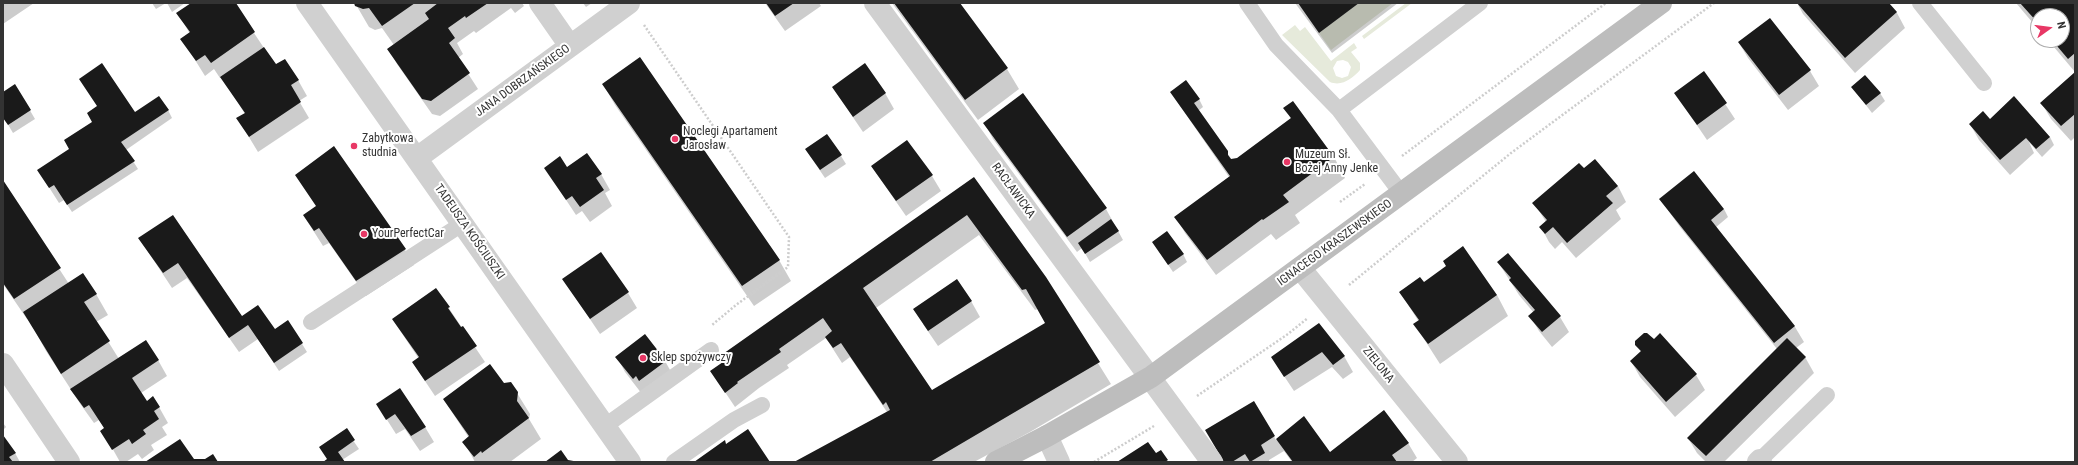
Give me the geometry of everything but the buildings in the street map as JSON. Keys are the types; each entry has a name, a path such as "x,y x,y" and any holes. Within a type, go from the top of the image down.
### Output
{"street":[{"name":"TADEUSZA KOŚCIUSZKI","path":"307,3 630,462"},
{"path":"540,3 570,46"},
{"name":"JANA DOBRZAŃSKIEGO","path":"417,158 629,3"},
{"name":"RACŁAWICKA","path":"875,3 1212,462"},
{"name":"IGNACEGO KRASZEWSKIEGO","path":"996,462 1047,436 1151,377 1661,3"},
{"name":"ZIELONA","path":"1300,268 1457,462"},
{"path":"3,364 69,462"},
{"path":"1047,436 1059,462"}],"lane":[{"path":"1247,3 1276,45 1339,110 1401,194"},
{"path":"1339,110 1480,3"},
{"path":"1920,3 1984,83"},
{"path":"311,322 462,224"},
{"path":"605,426 711,350"},
{"path":"1760,461 1827,395"},
{"path":"674,462 734,420 762,405"}],"path":[{"path":"1340,203 1606,3"},
{"path":"1288,334 1511,153 1714,3"},
{"path":"643,25 790,237 788,267 736,305 706,331"}],"shaded area":[{"path":"1359,3 1393,3 1331,50 1319,33"},
{"path":"1406,3 1412,3 1364,39 1362,36"},
{"path":"1295,25 1300,31 1305,27 1331,61 1354,43 1357,48 1351,52 1360,63 1360,70 1351,79 1343,83 1330,82 1282,35","holes":["1343,60 1348,62 1351,67 1348,76 1342,78 1336,76 1333,68 1337,61"]}],"place":[{"name":"Noclegi Apartament Jarosław","path":"675,139"},
{"name":"Zabytkowa studnia","path":"354,146"},
{"name":"Muzeum Sł. Bożej Anny Jenke","path":"1287,162"},
{"name":"YourPerfectCar","path":"364,234"},
{"name":"Sklep spożywczy","path":"643,358"}]}
